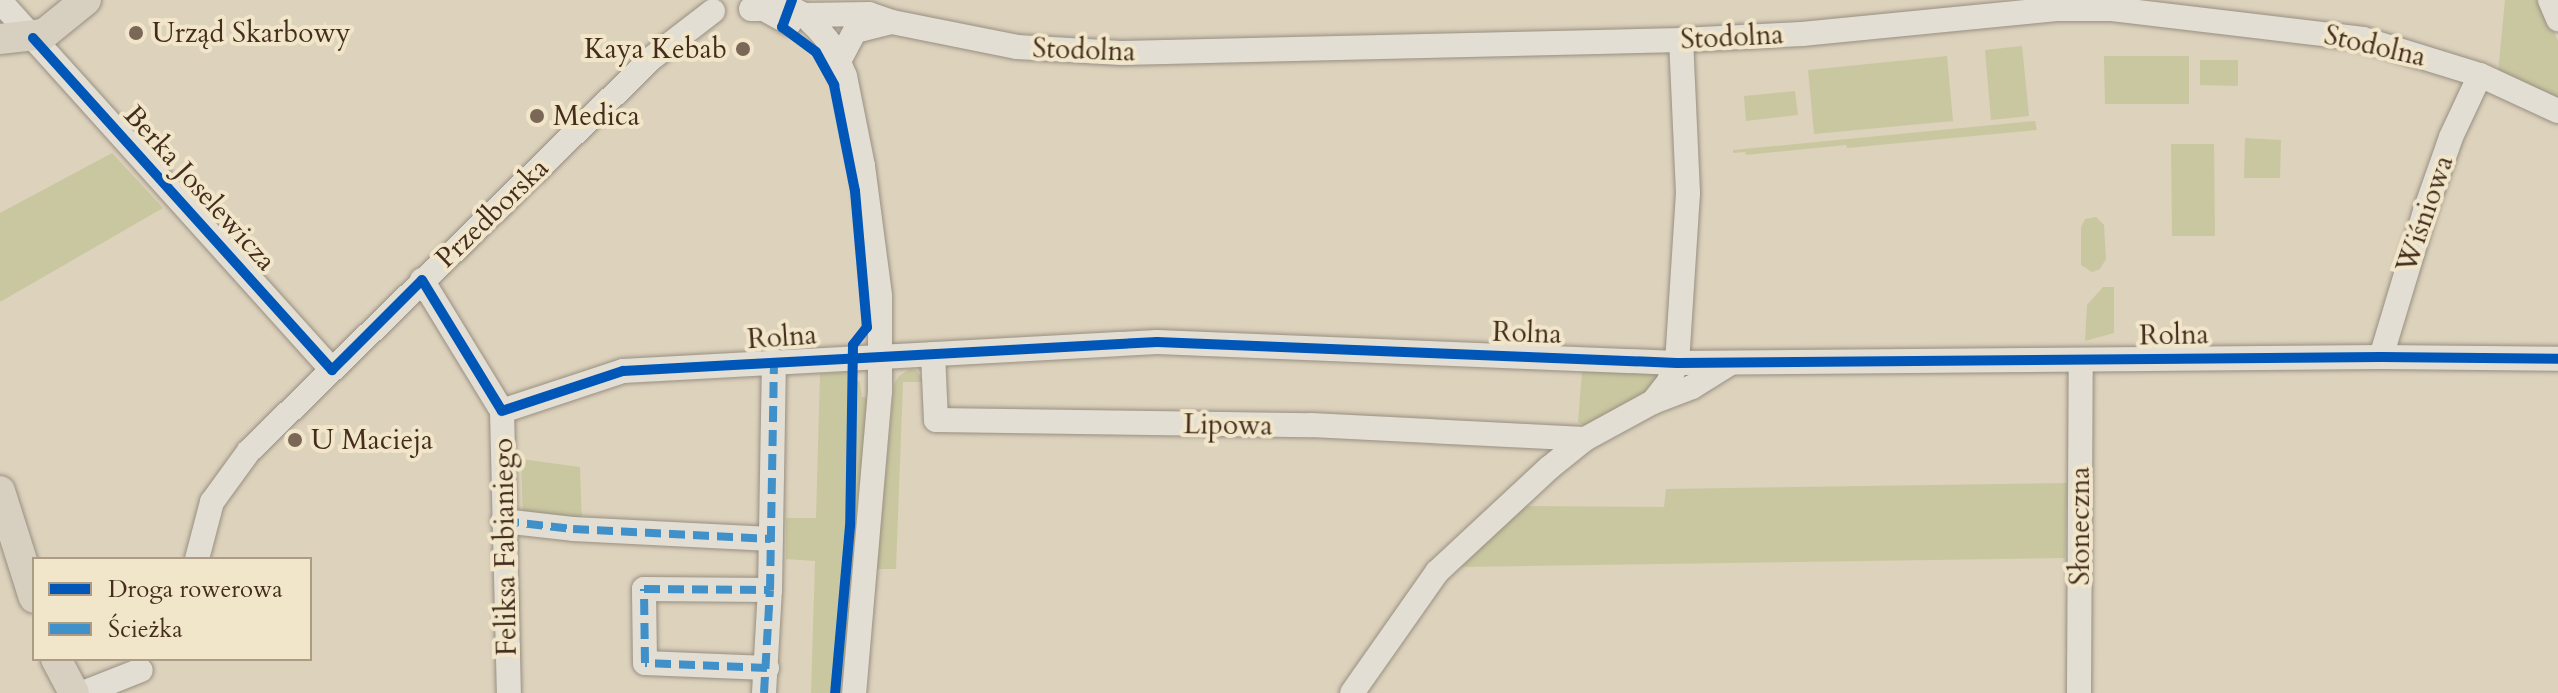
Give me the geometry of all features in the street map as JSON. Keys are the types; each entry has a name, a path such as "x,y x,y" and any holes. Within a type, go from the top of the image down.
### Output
{"main road":[{"path":"0,39 33,38 62,23 86,0"},
{"path":"0,491 32,592"},
{"path":"57,661 74,693"}],"street":[{"path":"776,0 804,15 833,47 839,61 850,94 880,296 882,355 854,693"},
{"path":"2550,0 2558,19"},
{"name":"Berka Joselewicza","path":"0,1 332,370"},
{"path":"705,4 736,16 755,4 785,20 839,61"},
{"name":"Przedborska","path":"198,557 212,502 233,468 705,4"},
{"name":"Stodolna","path":"804,15 855,12 1017,47 1121,53 1681,40 1802,34 2057,9 2112,9 2363,39 2480,75 2558,111"},
{"name":"Stodolna","path":"839,61 855,31 892,22"},
{"path":"1653,402 1677,363 1688,193 1681,40"},
{"name":"Wiśniowa","path":"2381,357 2425,211 2451,137 2480,75"},
{"name":"Feliksa Fabianiego","path":"422,280 502,411 509,693"},
{"name":"Rolna","path":"502,411 623,371 1157,342 1677,363 2381,357 2558,359"},
{"name":"Lipowa","path":"933,354 936,420 1311,425 1585,439"},
{"name":"Słoneczna","path":"2079,693 2081,360"},
{"path":"764,693 770,590 774,361"},
{"path":"1352,693 1437,572 1509,503 1585,439 1653,402 1692,387 1730,363"},
{"path":"503,521 573,529 771,539"},
{"path":"767,668 645,663 644,589 770,590"},
{"path":"83,693 148,664"},
{"path":"120,693 148,664"}],"shaded area":[{"path":"2505,0 2540,0 2558,41 2558,98 2498,73"},
{"path":"2022,46 2029,116 1991,120 1985,50"},
{"path":"1947,56 1953,121 1814,134 1808,70"},
{"path":"2104,56 2189,56 2189,104 2105,104"},
{"path":"2200,60 2238,60 2238,86 2200,85"},
{"path":"1795,91 1798,115 1746,121 1744,96"},
{"path":"2035,121 2037,130 1847,148 1846,145 1746,155 1745,152 1733,153 1733,150"},
{"path":"2245,138 2281,140 2280,178 2244,178"},
{"path":"2171,144 2214,144 2215,236 2172,236"},
{"path":"112,153 163,208 0,302 0,213"},
{"path":"2096,217 2104,225 2106,259 2100,269 2092,272 2081,265 2081,227 2085,219"},
{"path":"2103,287 2114,287 2114,333 2085,341 2087,305"},
{"path":"910,369 916,370 924,382 903,382 896,569 877,569 894,384 899,376"},
{"path":"1655,371 1658,376 1646,392 1586,426 1578,422 1582,372"},
{"path":"846,372 860,382 862,397 870,398 842,693 811,693 815,561 786,559 786,518 816,518 820,374"},
{"path":"521,459 580,467 582,524 523,517"},
{"path":"2067,483 2065,558 1461,567 1523,506 1664,507 1666,489"}],"marked path":[{"path":"764,693 770,590 774,361"},
{"path":"503,521 573,529 771,539"},
{"path":"767,668 645,663 644,589 770,590"}],"cycle path":[{"path":"792,0 782,27 816,52 834,85 855,191 867,327 853,345 850,526 835,693"},
{"path":"33,38 332,370 422,280 502,411 623,371 1157,342 1677,363 2381,357 2558,359"}],"place":[{"name":"Urząd Skarbowy","path":"136,33"},
{"name":"Kaya Kebab","path":"743,49"},
{"name":"Medica","path":"537,116"},
{"name":"U Macieja","path":"295,440"}]}
